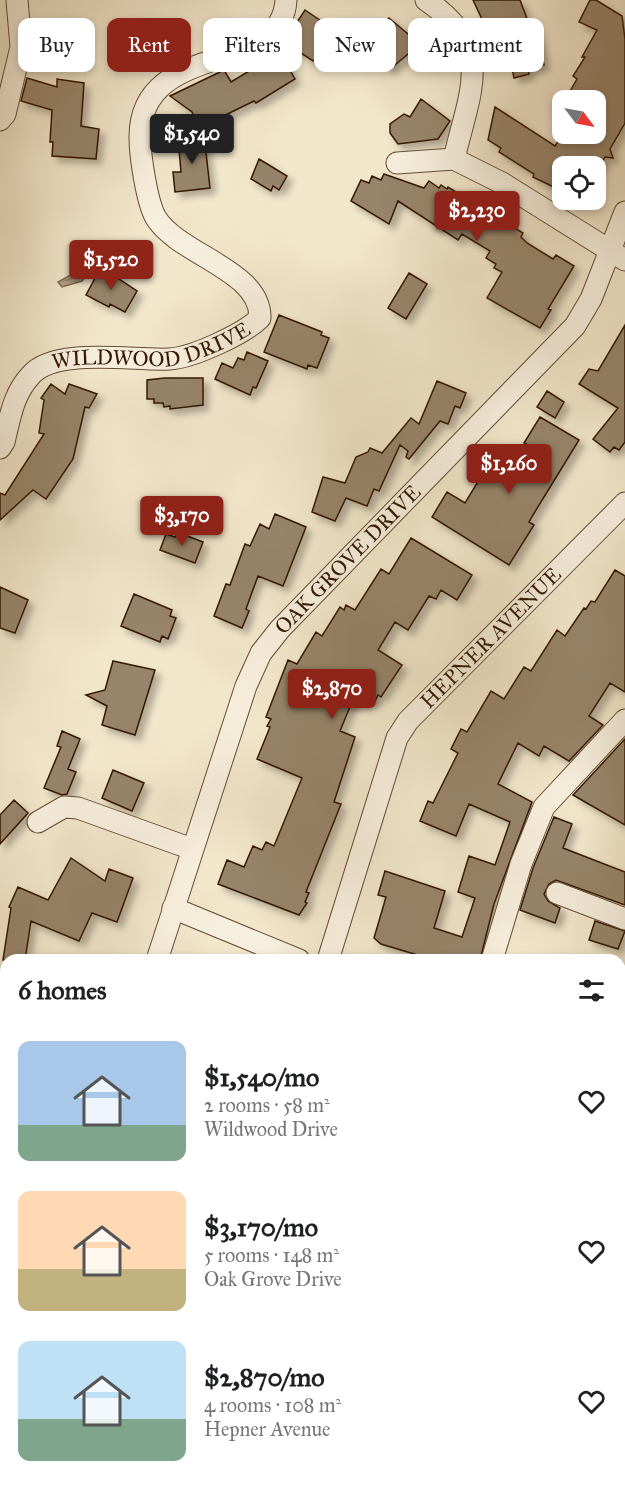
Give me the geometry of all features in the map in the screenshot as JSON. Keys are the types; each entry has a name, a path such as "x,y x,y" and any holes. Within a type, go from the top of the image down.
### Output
{"street":[{"path":"0,120 4,114 21,47 17,0"},
{"name":"WILDWOOD DRIVE","path":"0,448 4,442 15,396 32,373 53,361 110,358 171,359 198,351 251,327 260,318 260,306 253,291 170,233 156,218 149,196 140,138 143,114 153,93 170,77 193,66 245,48 264,38 278,24 286,0"},
{"path":"426,0 460,28 472,52 474,75 454,159"},
{"path":"398,163 454,159 502,183 617,256"},
{"name":"OAK GROVE DRIVE","path":"159,954 246,686 261,653 280,628 482,418 565,338 617,256 625,212"},
{"name":"HEPNER AVENUE","path":"329,954 397,738 408,721 625,503"},
{"path":"494,954 521,864 544,807 625,720"},
{"path":"38,822 64,807 78,808 192,849"},
{"path":"557,893 625,919"},
{"path":"173,908 284,954"}],"water":[{"path":"85,267 87,274 82,281 62,287 58,282"}],"building":[{"path":"473,0 520,0 527,18 481,18"},
{"path":"590,0 596,0 622,16 625,39 625,123 610,149 613,158 552,156 552,186 533,177 534,174 499,152 501,148 488,140 495,107 555,146 556,144 606,144 606,90 571,90 577,79 573,76 585,57 582,57 597,30 579,22"},
{"path":"305,10 317,18 314,18 313,61 302,54 302,18 300,18"},
{"path":"396,24 408,34 408,54 396,64"},
{"path":"220,72 225,72 231,82 248,72 291,72 295,79 256,103 254,101 199,128 192,112 170,96"},
{"path":"513,72 529,72 529,74 514,78"},
{"path":"27,78 57,87 57,79 84,83 81,126 99,129 96,159 52,156 53,142 50,142 52,110 21,101"},
{"path":"421,99 450,121 438,139 398,144 390,133 390,124 404,114 410,117"},
{"path":"204,135 210,188 175,192 173,172 181,172 178,138"},
{"path":"259,159 287,176 279,190 273,186 271,191 251,179"},
{"path":"384,174 424,188 429,181 439,188 441,185 447,189 448,187 481,207 479,211 505,227 507,223 523,233 521,237 527,243 553,259 556,255 574,266 548,309 551,310 540,328 487,298 502,272 494,268 496,264 486,258 490,251 462,234 458,240 398,201 389,224 351,201 361,180 369,183 372,176 381,180"},
{"path":"101,267 137,291 125,312 110,304 109,307 86,295"},
{"path":"409,273 427,284 406,319 388,308"},
{"path":"279,315 322,332 321,335 329,338 317,368 308,365 307,369 264,352"},
{"path":"625,325 625,442 619,450 614,447 610,452 593,439 618,408 579,384 589,369 598,371"},
{"path":"247,352 268,361 256,388 253,387 250,395 215,379 222,363 233,368 238,358 244,360"},
{"path":"203,378 203,405 170,409 170,406 164,407 163,403 154,403 154,399 147,399 147,380"},
{"path":"437,381 466,393 460,408 455,406 448,424 440,421 409,459 406,457 408,451 400,445 379,491 374,489 367,506 346,498 335,521 312,512 323,477 345,483 356,457 368,452 370,448 382,453 411,418 419,424"},
{"path":"51,384 65,394 69,384 97,394 89,408 85,407 73,459 46,499 33,490 0,520 0,493 5,495 44,434 39,433 44,400 41,398"},
{"path":"547,391 564,402 555,418 537,407"},
{"path":"540,417 579,440 529,522 534,525 509,565 432,517 447,492 465,503 482,475 477,472 488,455 517,473 532,447 524,443"},
{"path":"275,514 306,527 283,586 258,576 242,628 214,616 226,584 230,585 245,544 250,546 260,524 269,529"},
{"path":"177,532 203,542 195,563 160,550 166,534 175,537"},
{"path":"411,538 472,575 457,600 441,590 436,599 429,596 408,630 395,622 378,650 402,665 381,697 378,695 374,703 356,692 340,731 355,737 334,802 341,804 306,892 309,893 305,902 307,903 299,915 218,884 227,860 244,867 253,846 262,850 266,842 274,846 302,778 257,759 270,727 267,726 271,719 266,717 288,660 297,664 316,632 322,636 340,607 344,610 346,605 355,610 381,569 389,574"},
{"path":"615,570 625,576 625,692 610,683 589,716 603,725 569,761 544,746 539,756 518,743 498,784 532,802 494,904 482,954 414,954 381,944 374,938 386,897 378,895 385,871 445,891 434,928 462,937 475,898 458,892 469,856 495,865 510,822 469,804 456,836 420,821 428,801 433,803 458,753 451,749 461,729 467,732 491,691 504,699 524,667 531,671 557,630 565,636 584,608 586,609 591,601 595,602"},
{"path":"0,587 28,600 15,633 0,628"},
{"path":"134,594 172,610 170,616 176,618 168,639 162,636 160,642 121,626"},
{"path":"113,661 155,670 135,735 102,725 107,706 86,695 105,690"},
{"path":"62,731 80,739 68,769 76,772 67,794 62,795 44,788 61,747 57,746"},
{"path":"625,739 625,825 573,795"},
{"path":"113,770 144,783 132,811 102,798"},
{"path":"14,800 28,813 0,844 0,815"},
{"path":"554,817 572,824 563,848 625,872 625,905 556,880 549,884 544,894 548,901 560,908 555,923 520,910 533,868"},
{"path":"71,858 105,881 109,869 133,878 117,922 92,913 79,941 31,921 26,954 4,954 11,908 9,907 18,887 48,900"},
{"path":"595,921 625,931 618,949 589,940"}]}
